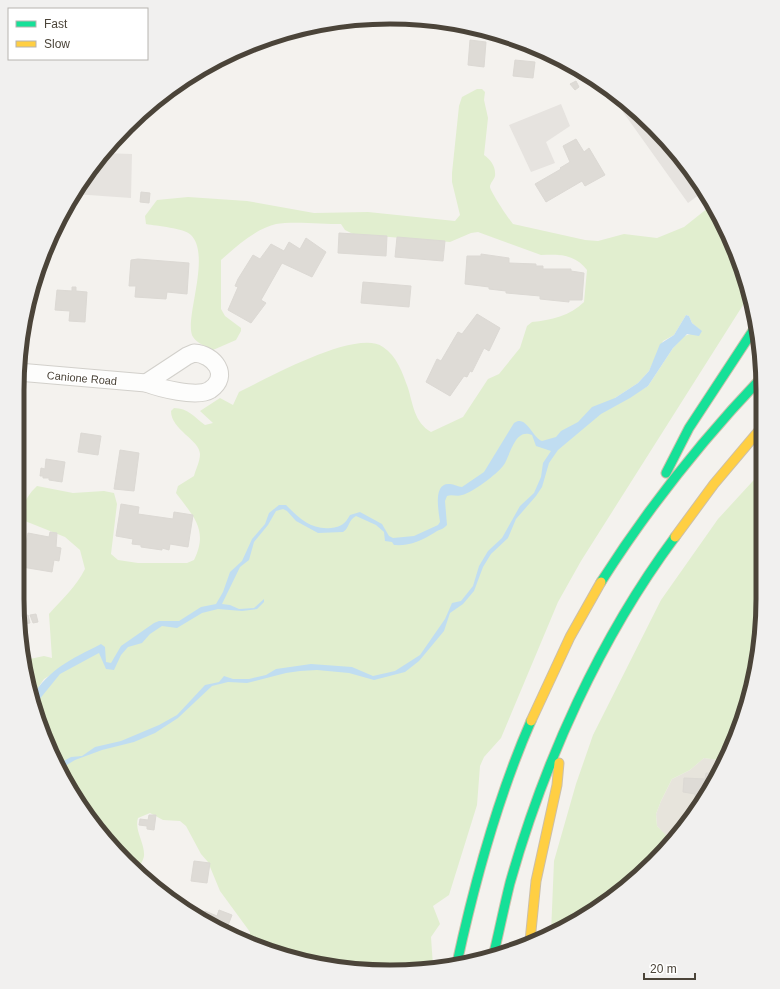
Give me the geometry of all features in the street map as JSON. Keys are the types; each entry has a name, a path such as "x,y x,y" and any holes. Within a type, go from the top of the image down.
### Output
{"highway":[{"path":"654,503 670,465 689,428 751,333"},
{"path":"458,959 468,910 489,833 515,758 530,721 565,647 585,609 622,549 654,503 711,433 756,384"},
{"path":"494,950 514,869 540,790 558,746 599,660 638,591 659,558 703,498 756,434"},
{"path":"531,937 536,881 558,785 558,746"}],"street":[{"name":"Canione Road","path":"25,373 146,383"}],"shaded area":[{"path":"561,104 570,126 546,142 555,163 531,172 509,125"},
{"path":"622,108 649,131 680,167 699,195 688,203 623,112"},
{"path":"111,153 132,154 131,198 81,194"},
{"path":"704,758 718,760 694,802 667,837 657,826 656,814 672,779 690,770"}],"green space":[{"path":"477,89 482,89 485,92 484,100 488,118 484,155 489,159 495,170 495,176 490,187 496,200 513,224 585,240 598,241 624,234 657,238 684,227 708,208 737,272 745,301 581,561 558,602 501,738 484,757 480,766 477,805 449,895 433,906 440,924 431,937 433,962 390,965 342,962 295,953 250,937 250,932 220,891 208,862 201,854 186,826 180,821 163,820 150,813 138,818 137,827 144,851 144,856 140,866 115,840 86,802 62,761 43,717 38,699 52,674 44,679 35,691 29,659 44,656 52,658 49,614 73,587 85,569 80,550 65,537 24,521 24,506 31,493 37,486 73,493 104,491 114,493 117,504 111,554 118,560 138,563 187,563 194,560 200,540 197,524 176,493 178,486 194,476 200,454 199,449 195,444 176,424 172,418 171,411 174,408 179,408 187,411 205,425 213,423 200,411 220,398 233,405 239,392 311,358 333,349 353,344 370,343 383,347 392,355 406,382 418,418 425,428 431,432 463,417 488,379 499,374 520,348 527,326 532,322 546,320 566,314 579,307 584,302 587,270 577,261 561,255 541,255 478,232 471,233 450,242 353,234 345,230 341,224 276,224 268,226 254,234 221,260 221,309 225,316 241,328 241,331 236,340 213,350 195,339 191,329 191,318 198,273 199,258 197,245 188,233 177,229 146,224 145,216 157,200 188,197 247,201 314,213 368,212 455,221 460,215 452,182 459,106 462,97","holes":["686,315 689,316 692,323 701,331 684,336 673,348 648,386 613,407 615,398 638,383 649,371 663,341 674,335"]},
{"path":"756,478 755,623 749,670 737,717 718,760 704,758 690,770 672,779 656,814 657,826 668,837 665,840 649,858 613,889 573,916 551,927 554,861 576,784 593,735 661,600 718,519"}],"water":[{"path":"686,315 689,316 692,323 702,331 699,336 687,334 673,348 648,386 601,414 558,450 549,463 542,487 516,519 508,538 491,554 483,567 474,591 463,604 450,613 444,631 419,661 405,672 374,680 349,673 317,670 300,671 247,683 228,682 212,686 178,718 155,733 134,742 102,750 75,760 65,766 62,762 71,757 82,756 95,747 121,741 159,725 177,715 205,685 219,682 224,676 233,679 249,679 266,675 276,669 311,664 352,667 373,676 395,671 420,655 445,619 452,603 461,601 473,586 479,566 488,551 502,538 520,506 534,493 541,477 543,463 551,451 536,446 532,435 521,435 517,439 513,444 503,466 484,483 466,494 460,496 447,496 445,501 447,525 445,527 425,538 405,545 394,545 392,542 385,541 384,532 376,525 356,516 351,520 343,532 318,533 296,521 287,511 283,509 276,511 268,525 254,542 249,560 240,567 222,604 230,605 239,609 254,608 264,599 264,602 257,609 242,611 218,609 202,613 177,628 162,626 150,634 142,643 128,647 121,655 114,670 106,669 99,653 60,674 38,701 35,692 53,672 70,660 101,644 105,647 106,662 111,663 121,646 154,623 159,621 179,621 201,607 216,604 223,592 230,572 242,561 252,539 265,524 269,513 279,505 286,505 311,525 324,528 334,528 340,526 350,515 360,512 382,524 389,536 393,538 414,536 438,525 440,522 438,499 441,488 444,485 450,484 462,487 484,472 514,423 522,421 538,439 542,441 556,437 561,431 578,422 592,407 615,398 638,383 649,371 660,344 674,335"}],"building":[{"path":"470,40 486,42 484,67 468,65"},
{"path":"515,60 535,62 533,78 513,76"},
{"path":"576,81 579,87 575,90 570,84"},
{"path":"576,139 584,152 589,148 605,175 585,186 582,181 546,202 535,184 570,162 563,146"},
{"path":"141,192 150,193 149,203 140,202"},
{"path":"339,233 387,236 386,256 338,253"},
{"path":"397,237 445,241 443,261 395,257"},
{"path":"306,238 326,252 312,277 282,263 261,300 266,303 251,323 228,310 238,287 235,286 238,279 253,255 260,259 271,244 284,251 289,242 300,249"},
{"path":"481,254 509,258 509,263 536,264 536,266 543,266 543,269 571,269 571,271 584,273 582,300 569,300 569,302 540,299 540,296 506,293 506,291 489,289 489,287 465,284 467,256 481,256"},
{"path":"138,259 189,263 187,294 167,292 166,299 135,297 136,286 129,286 131,260"},
{"path":"363,282 411,286 409,307 361,303"},
{"path":"72,287 76,287 76,291 87,292 85,322 69,321 70,311 55,310 57,290 72,291"},
{"path":"477,314 500,328 489,351 484,348 472,372 470,371 467,377 464,376 450,396 426,382 437,359 441,361 458,332 462,334"},
{"path":"81,433 101,436 98,455 78,452"},
{"path":"120,450 139,453 134,491 114,489"},
{"path":"46,459 65,462 62,482 49,480 49,478 43,478 43,476 40,476 41,468 45,469"},
{"path":"121,504 139,507 138,514 173,519 174,512 193,515 188,547 170,544 169,550 162,548 162,550 141,547 141,545 132,544 133,539 116,536"},
{"path":"50,532 57,533 56,547 61,548 59,561 54,560 52,572 24,567 24,556 28,533 49,537"},
{"path":"36,614 38,622 33,623 30,615"},
{"path":"28,615 30,623 25,624 25,616"},
{"path":"706,773 711,773 698,796 695,796 695,794 683,792 684,778 705,779"},
{"path":"149,815 156,815 154,830 147,829 147,826 139,825 140,819 148,820"},
{"path":"194,861 210,863 207,883 191,881"},
{"path":"219,910 232,915 227,927 204,914 205,911 217,916"}],"traffic: fast":[{"path":"666,473 689,428 751,333"},
{"path":"601,582 637,528 676,476 739,401 756,384"},
{"path":"495,950 510,883 524,838 557,747 577,702 622,617 675,537"},
{"path":"458,959 471,901 497,810 531,721"}],"traffic: slow":[{"path":"675,537 714,484 756,434"},
{"path":"531,721 570,637 601,582"},
{"path":"530,937 536,881 557,785 559,763"}]}
